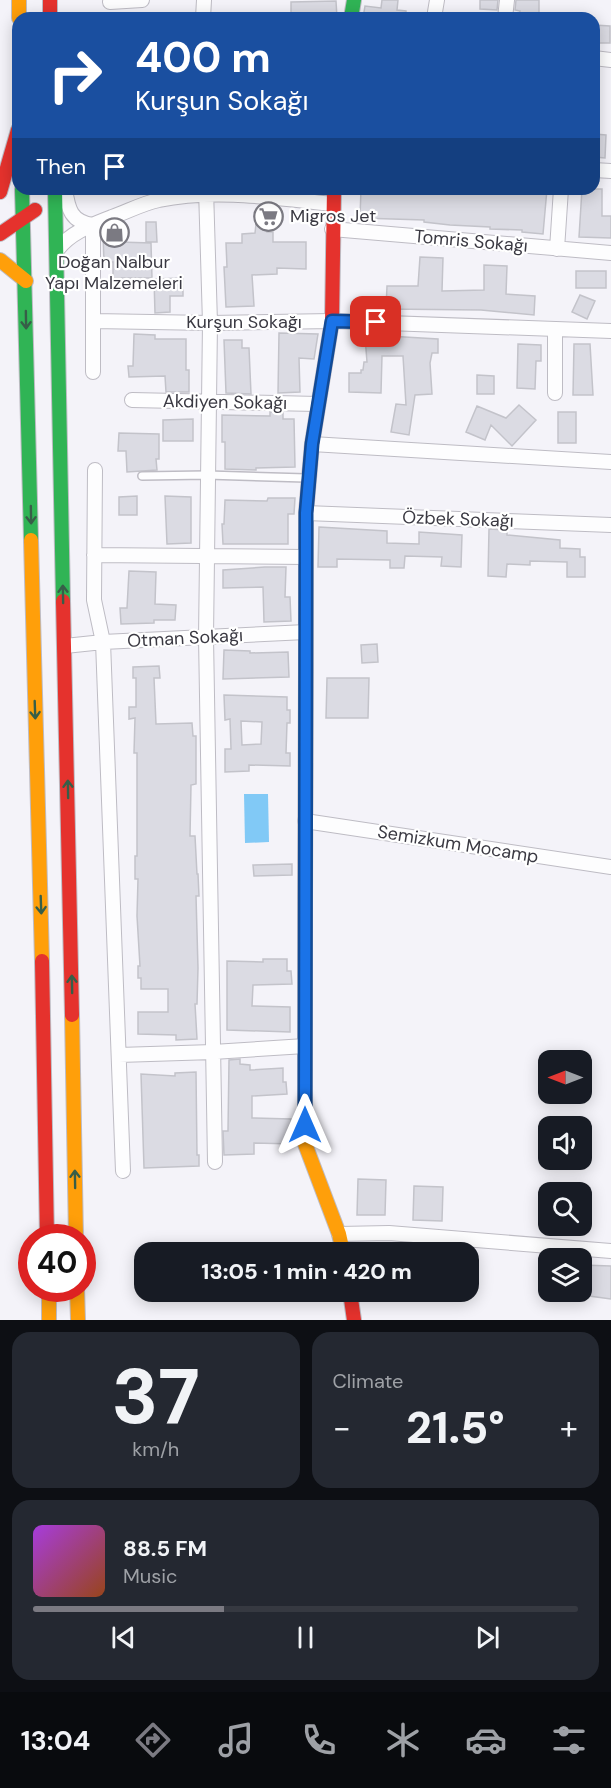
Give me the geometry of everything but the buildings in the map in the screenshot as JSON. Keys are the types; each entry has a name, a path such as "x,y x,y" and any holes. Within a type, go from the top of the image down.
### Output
{"main road":[{"path":"0,192 12,153"},
{"path":"22,195 47,1224"},
{"path":"0,234 24,219 53,195"},
{"path":"58,195 55,252 76,1224"},
{"path":"334,195 332,321 312,444 306,513 305,1144 341,1242"},
{"path":"0,260 26,281"},
{"path":"48,1302 49,1320"},
{"path":"77,1302 78,1320"},
{"path":"351,1302 354,1320"}],"street":[{"path":"110,2 142,0"},
{"path":"62,195 75,219 81,223 93,225"},
{"path":"55,252 69,237 93,225 157,200 188,195"},
{"path":"206,195 210,323 206,637 215,1162"},
{"path":"245,195 333,204"},
{"path":"557,249 561,195"},
{"path":"93,225 93,372"},
{"name":"Tomris Sokağı","path":"332,229 611,253"},
{"name":"Kurşun Sokağı","path":"93,321 210,323 332,321 611,331"},
{"path":"555,329 555,393"},
{"name":"Akdiyen Sokağı","path":"132,400 318,404"},
{"path":"312,444 611,462"},
{"path":"94,470 94,600 103,642 123,1171"},
{"name":"Özbek Sokağı","path":"306,513 611,525"},
{"path":"94,555 306,557"},
{"name":"Otman Sokağı","path":"65,646 306,632"},
{"name":"Semizkum Mocamp","path":"305,821 611,867"},
{"path":"119,1055 305,1046"},
{"path":"339,1234 389,1233 611,1251"}],"lane":[{"path":"142,476 309,478"}],"water":[{"path":"244,794 268,794 269,842 245,843"}],"traffic: fast":[{"path":"352,12 354,0"},
{"path":"22,195 31,540"},
{"path":"55,195 63,601"},
{"path":"305,899 306,670"}],"traffic: slow":[{"path":"19,0 19,12"},
{"path":"0,260 26,281"},
{"path":"31,540 42,961"},
{"path":"305,899 305,1144 341,1242"},
{"path":"72,1015 76,1224"},
{"path":"49,1302 49,1320"},
{"path":"77,1302 78,1320"}],"traffic: jam":[{"path":"50,0 50,12"},
{"path":"0,192 12,151"},
{"path":"306,670 306,513 312,444 332,321 334,195"},
{"path":"0,234 35,210"},
{"path":"63,601 72,1015"},
{"path":"42,961 47,1224"},
{"path":"351,1302 354,1320"}],"place":[{"name":"Migros Jet","path":"269,216"},
{"name":"Doğan Nalbur Yapı Malzemeleri","path":"114,233"}],"route":[{"path":"305,1125 306,513 312,444 332,321 376,322"}]}
